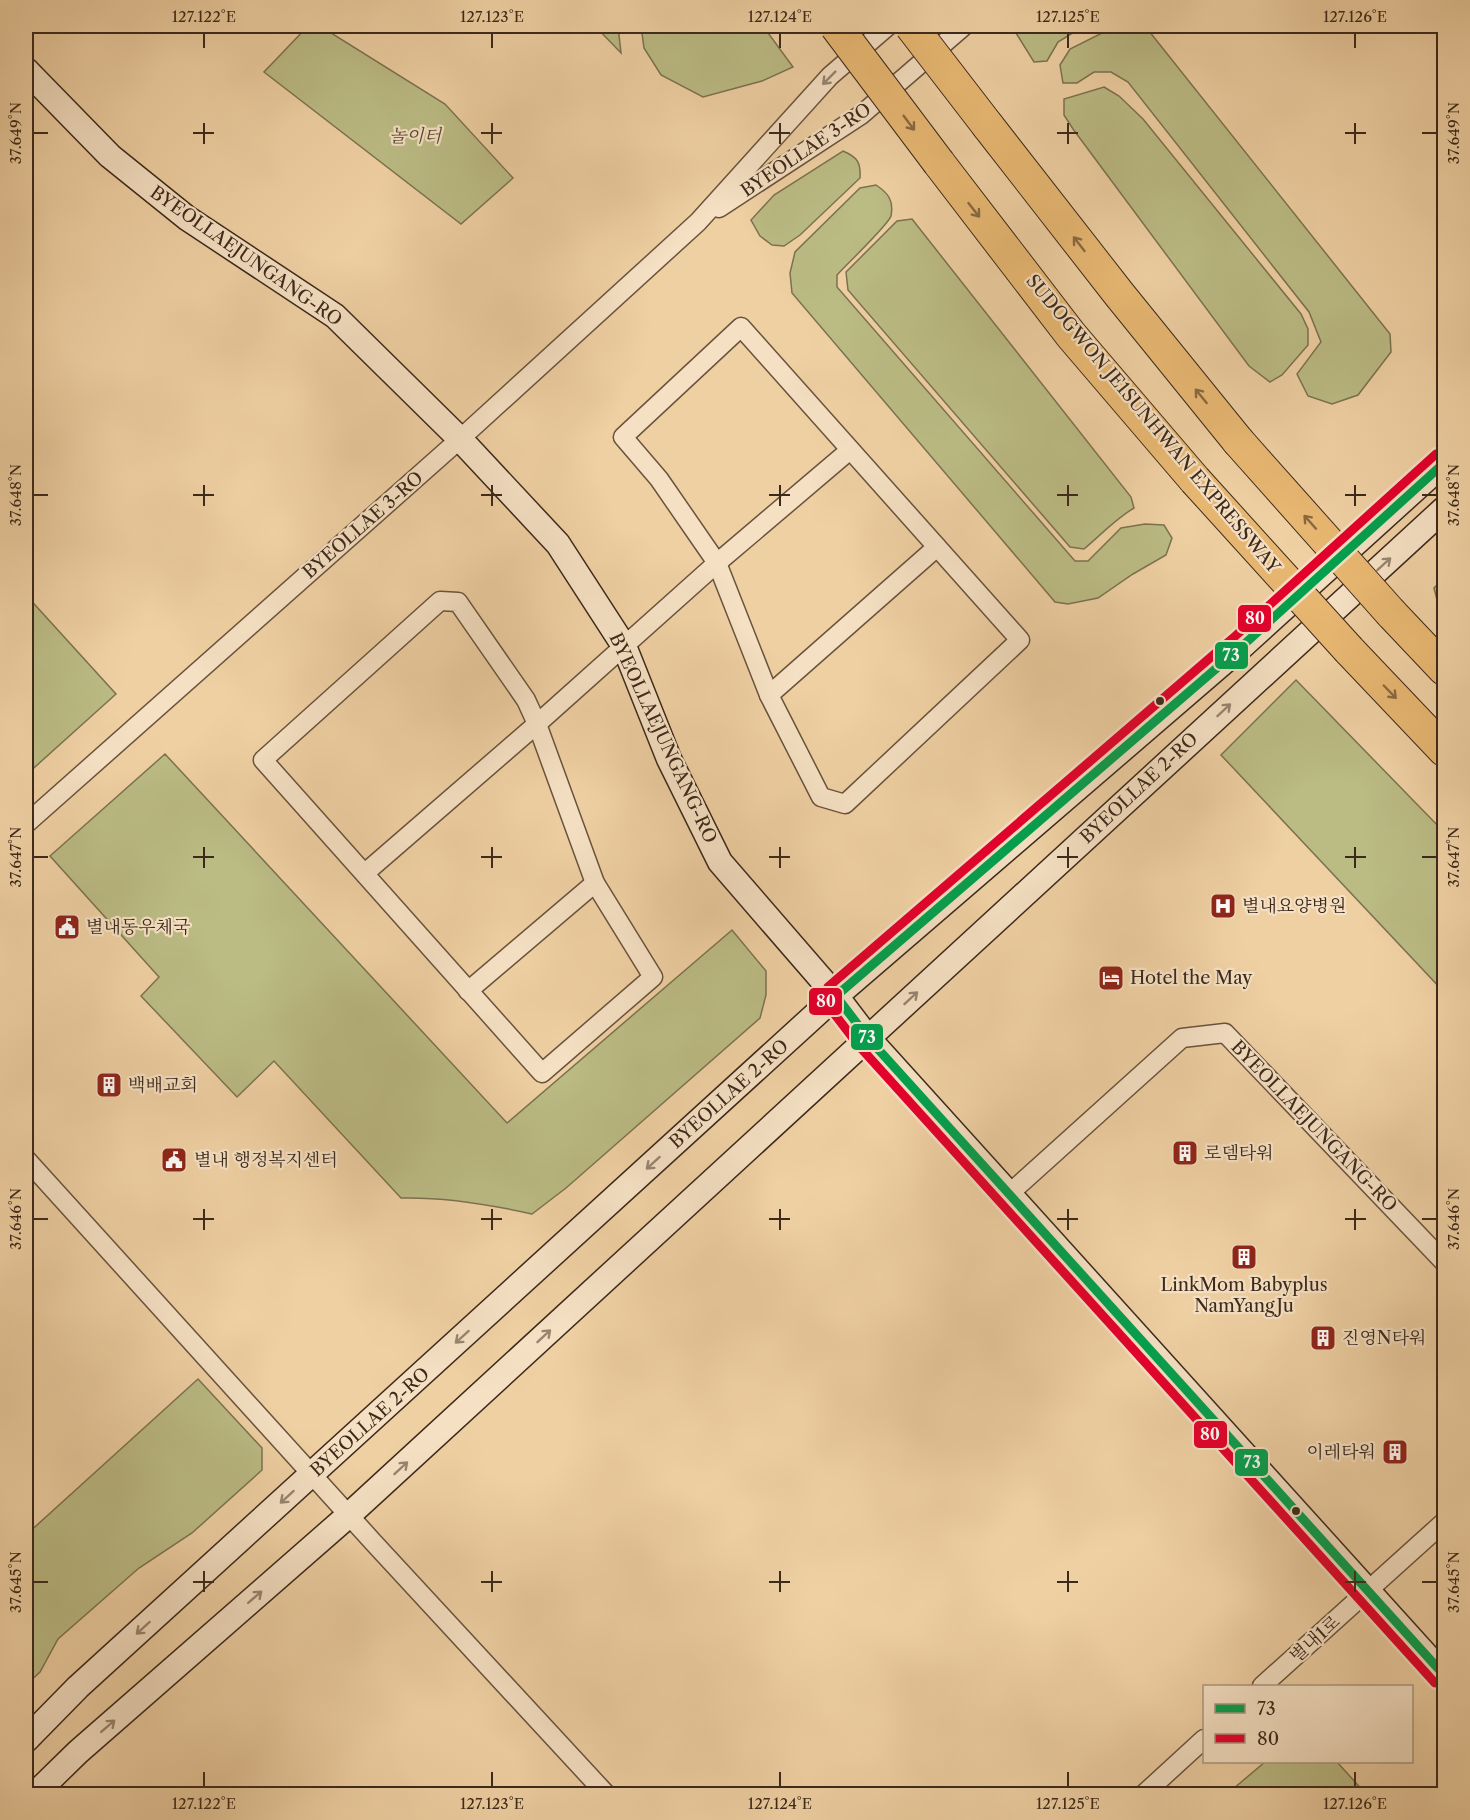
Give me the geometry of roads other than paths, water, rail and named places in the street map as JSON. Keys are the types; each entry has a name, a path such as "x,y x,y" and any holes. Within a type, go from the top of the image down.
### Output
{"highway":[{"name":"SUDOGWON JE1SUNHWAN EXPRESSWAY","path":"836,26 1071,334 1195,480 1349,650 1444,750"},
{"path":"910,26 1126,304 1238,441 1444,669"}],"street":[{"name":"BYEOLLAE 3-RO","path":"26,824 460,439 698,222 830,76 888,26"},
{"name":"BYEOLLAE 3-RO","path":"698,222 861,116 964,26"},
{"name":"BYEOLLAEJUNGANG-RO","path":"26,70 110,156 187,218 335,316 460,439 558,544 624,646 669,759 720,862 836,996 868,1038 1444,1675"},
{"path":"741,327 850,450 1020,640 845,804 821,797 769,695 717,563 659,479 623,437 741,327"},
{"path":"364,873 537,724 717,563 850,450"},
{"name":"BYEOLLAE 2-RO","path":"26,1740 78,1687 836,996 1240,648 1444,463"},
{"name":"BYEOLLAE 2-RO","path":"35,1794 78,1752 349,1515 1444,509"},
{"path":"769,695 937,547"},
{"path":"440,601 458,602 526,700 537,724 595,883 653,977 542,1073 264,760 440,601"},
{"path":"468,991 595,883"},
{"name":"BYEOLLAEJUNGANG-RO","path":"1010,1193 1182,1038 1225,1033 1444,1262"},
{"path":"26,1159 312,1475 606,1794"},
{"path":"1368,1591 1444,1522"},
{"name":"별내1로","path":"1263,1685 1368,1591"},
{"path":"26,1728 78,1687"},
{"path":"1144,1794 1203,1740"},
{"path":"46,1794 78,1752"}],"place":[{"name":"별내요양병원","path":"1223,906"},
{"name":"별내동우체국","path":"67,927"},
{"name":"Hotel the May","path":"1111,978"},
{"name":"백배교회","path":"109,1085"},
{"name":"로뎀타워","path":"1185,1153"},
{"name":"별내 행정복지센터","path":"174,1160"},
{"name":"LinkMom Babyplus NamYangJu","path":"1244,1257"},
{"name":"진영N타워","path":"1323,1338"},
{"name":"이레타워","path":"1395,1452"}],"park label":[{"name":"놀이터","path":"415,136"}]}
